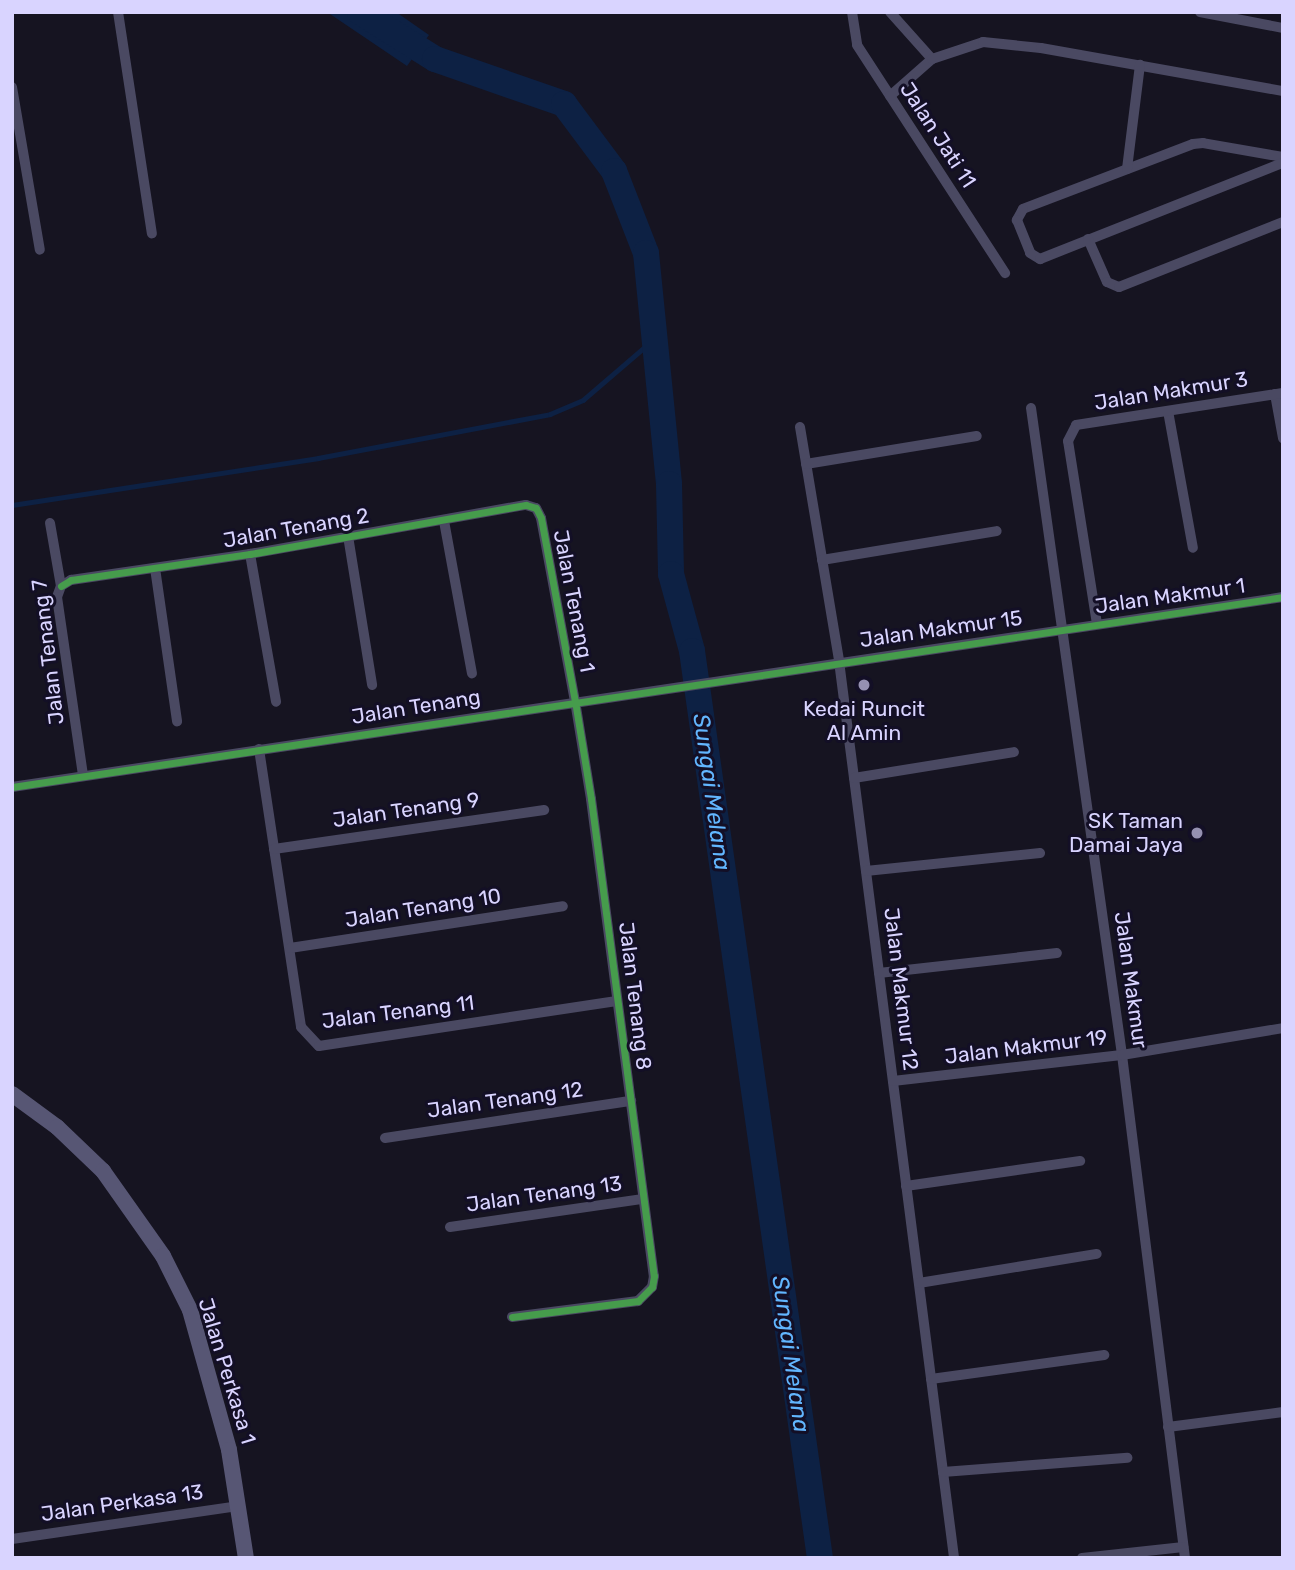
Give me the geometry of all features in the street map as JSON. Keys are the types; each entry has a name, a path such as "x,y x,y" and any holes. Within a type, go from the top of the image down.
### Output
{"street":[{"path":"118,12 152,233"},
{"name":"Jalan Jati 11","path":"852,12 857,45 1005,273"},
{"path":"890,12 932,59"},
{"path":"1200,12 1283,28"},
{"path":"890,96 932,59 983,41 1041,48 1283,91"},
{"path":"1127,169 1140,65"},
{"path":"12,87 40,250"},
{"path":"1283,157 1203,143 1127,169 1018,213 1017,220 1034,257 1040,259 1283,163"},
{"path":"1088,239 1107,282 1119,287 1283,222"},
{"path":"1279,393 1283,439"},
{"name":"Jalan Makmur 3","path":"1097,624 1068,441 1069,433 1076,425 1279,393"},
{"name":"Jalan Makmur","path":"1031,408 1122,1055 1184,1552"},
{"path":"1168,411 1193,548"},
{"name":"Jalan Makmur 12","path":"800,427 839,661 954,1558"},
{"path":"806,464 976,436"},
{"name":"Jalan Tenang 2","path":"61,586 71,580 250,554 526,505 536,509"},
{"name":"Jalan Tenang 1","path":"536,509 541,519 575,701"},
{"path":"444,521 472,673"},
{"name":"Jalan Tenang 7","path":"50,523 61,586 57,597 83,776"},
{"path":"822,560 997,531"},
{"path":"348,536 372,685"},
{"path":"250,554 276,702"},
{"path":"155,568 177,721"},
{"name":"Jalan Makmur 1","path":"1062,629 1283,597"},
{"name":"Jalan Makmur 15","path":"825,663 1062,629"},
{"name":"Jalan Tenang","path":"12,786 825,663"},
{"name":"Jalan Tenang 8","path":"512,1317 638,1301 652,1287 654,1276 575,701"},
{"name":"Jalan Tenang 11","path":"258,749 301,1027 318,1046 617,1001"},
{"path":"854,778 1014,752"},
{"name":"Jalan Tenang 9","path":"274,849 544,810"},
{"path":"866,871 1040,853"},
{"name":"Jalan Tenang 10","path":"290,948 563,906"},
{"path":"879,973 1057,953"},
{"name":"Jalan Makmur 19","path":"893,1082 1122,1055 1283,1028"},
{"name":"Jalan Perkasa 1","path":"12,1094 57,1127 103,1171 163,1256 190,1310 229,1450 246,1558"},
{"name":"Jalan Tenang 12","path":"385,1138 631,1101"},
{"path":"906,1186 1080,1161"},
{"name":"Jalan Tenang 13","path":"450,1227 643,1199"},
{"path":"919,1283 1097,1254"},
{"path":"931,1379 1104,1355"},
{"path":"1168,1427 1283,1412"},
{"path":"943,1472 1127,1458"},
{"name":"Jalan Perkasa 13","path":"12,1539 238,1506"},
{"path":"1082,1558 1184,1552"}],"water":[{"path":"327,12 396,12 429,35 407,66"}],"waterway":[{"name":"Sungai Melana","path":"360,12 435,59 564,104 614,171 646,253 669,484 671,574 692,651 820,1558"},
{"path":"12,505 318,458 550,414 583,400 654,339"}],"cycle path":[{"path":"61,586 71,580 250,554 526,505 536,508 541,518 591,799 654,1276 652,1287 638,1301 512,1317"},
{"path":"12,787 1283,597"}],"place":[{"name":"Kedai Runcit Al Amin","path":"864,685"},
{"name":"SK Taman Damai Jaya","path":"1197,833"}]}
